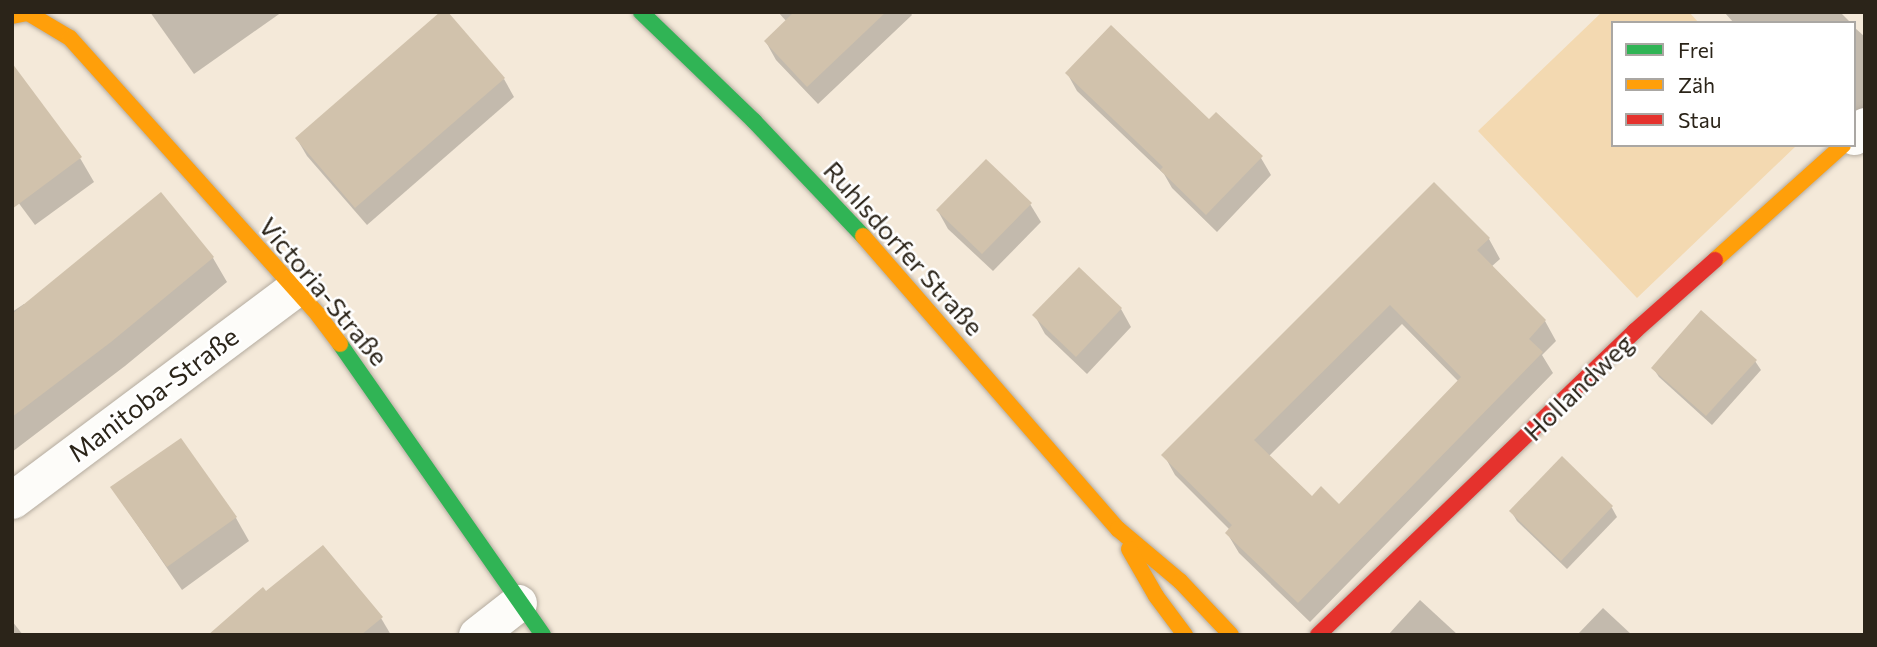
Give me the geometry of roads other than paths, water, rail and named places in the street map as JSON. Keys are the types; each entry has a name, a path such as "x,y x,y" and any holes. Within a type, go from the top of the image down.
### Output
{"street":[{"name":"Ruhlsdorfer Straße","path":"641,12 754,121 852,223 1118,528 1180,581 1231,635"},
{"path":"12,16 28,13"},
{"name":"Victoria-Straße","path":"28,13 70,38 319,316 400,427 518,603 543,635"},
{"name":"Hollandweg","path":"1318,635 1635,331 1841,147"},
{"name":"Manitoba-Straße","path":"12,500 295,288"},
{"name":"Ruhlsdorfer Straße","path":"1118,528 1156,596 1185,635"},
{"path":"477,635 518,603"}]}
